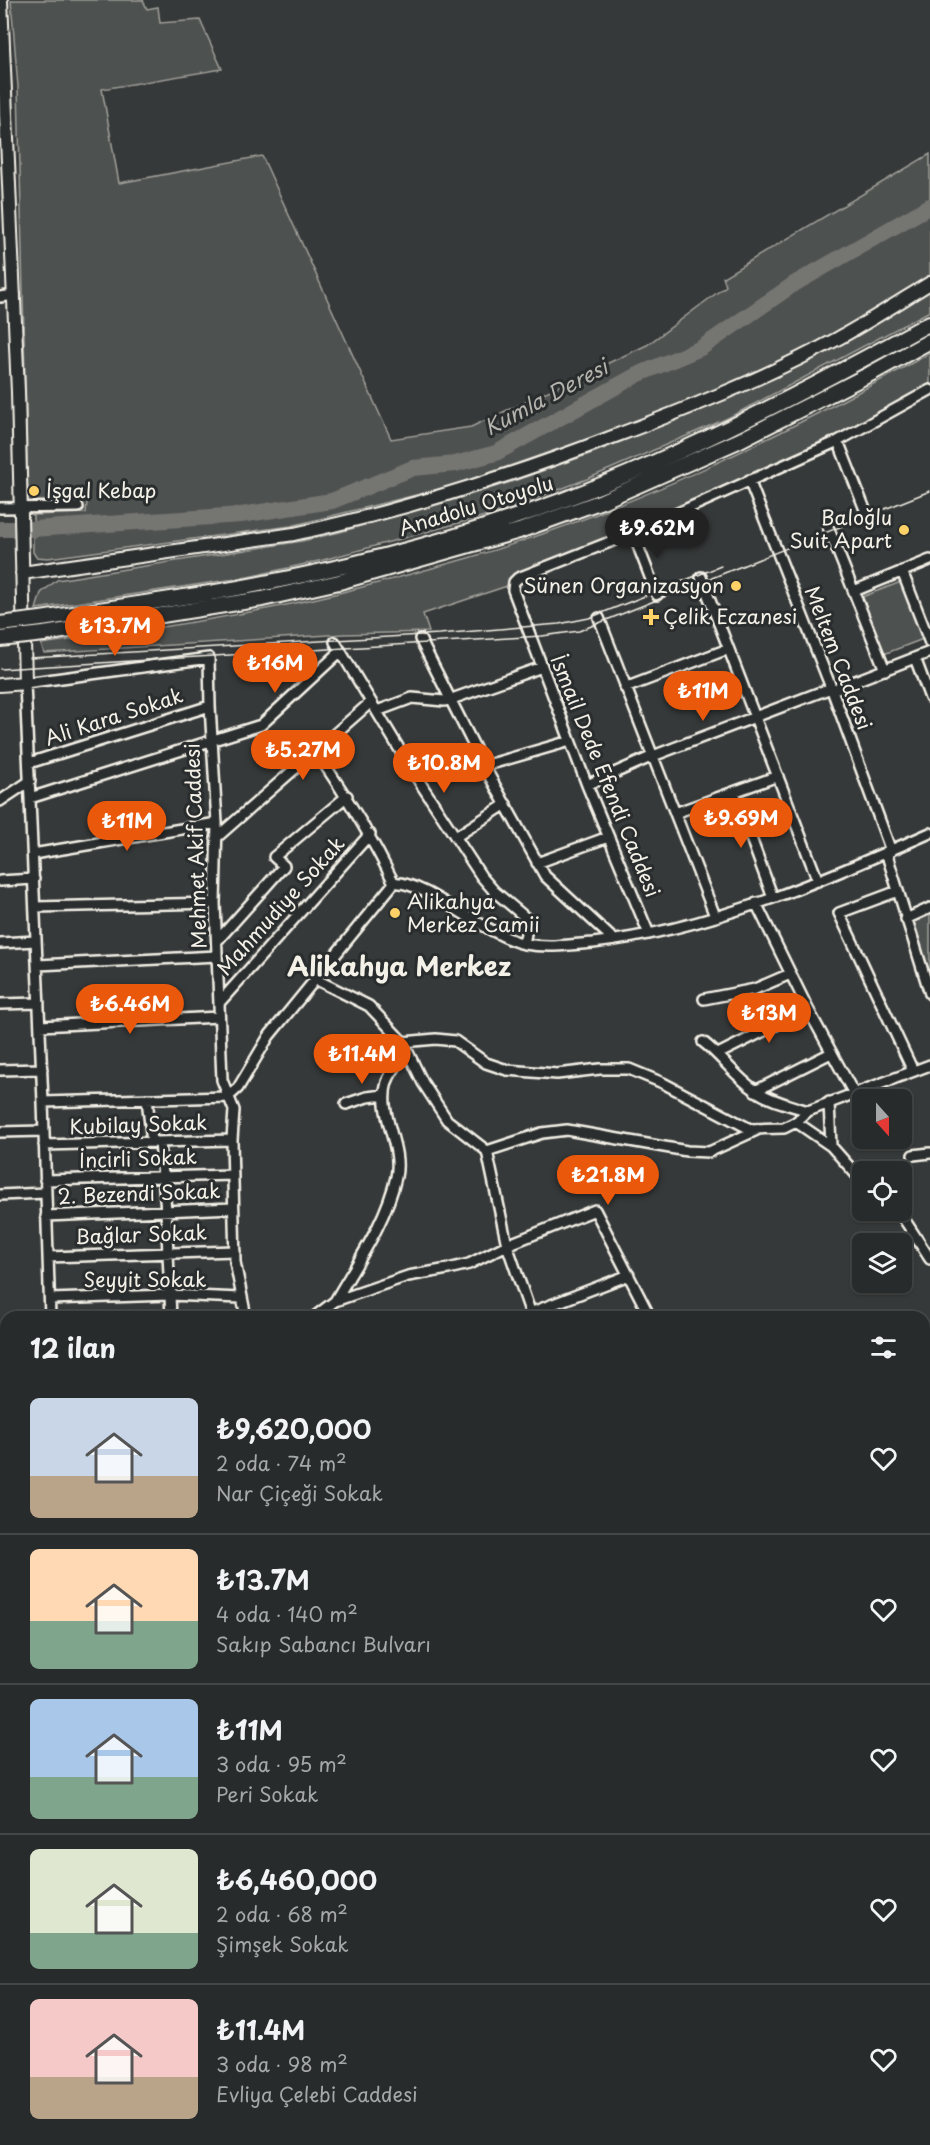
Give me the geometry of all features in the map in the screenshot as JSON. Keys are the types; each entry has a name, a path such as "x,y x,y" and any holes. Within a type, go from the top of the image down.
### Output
{"highway":[{"name":"Anadolu Otoyolu","path":"0,624 209,593 324,570 428,543 513,516 561,500 640,468 733,426 930,322"},
{"name":"Anadolu Otoyolu","path":"0,639 262,599 339,582 519,531 602,501 738,441 930,341"}],"main road":[{"path":"0,685 25,683 15,295 3,93 1,0"},
{"path":"22,573 294,534 338,524 506,476 668,417 723,394 837,339 930,283"}],"street":[{"path":"0,297 15,295"},
{"name":"İsmail Dede Efendi Caddesi","path":"649,934 587,785 528,632 513,590 514,582 518,578 633,533 838,441 930,390"},
{"path":"838,441 866,512"},
{"name":"Meltem Caddesi","path":"749,480 831,689 888,851 906,919 928,980 930,994"},
{"path":"0,508 22,512 78,507"},
{"path":"828,527 885,670"},
{"path":"633,533 657,595"},
{"path":"854,591 930,561"},
{"path":"902,571 930,643"},
{"path":"701,577 818,881"},
{"path":"599,618 715,916"},
{"path":"420,639 449,700 537,863 551,883 614,940"},
{"path":"30,798 261,725 338,646 415,775 488,885 526,918 524,944"},
{"path":"625,688 728,649"},
{"path":"587,785 653,756 930,652"},
{"name":"Mehmet Akif Caddesi","path":"25,683 209,658 217,824 217,956 222,1080 234,1110 232,1140 235,1251 244,1311"},
{"path":"915,658 930,698"},
{"path":"377,711 412,698 449,700 542,667"},
{"path":"25,683 44,1102 50,1311"},
{"path":"216,838 372,702"},
{"name":"Ali Kara Sokak","path":"29,763 210,706"},
{"path":"484,766 570,741"},
{"path":"316,752 370,834 394,883"},
{"path":"675,813 778,776"},
{"path":"0,801 30,781"},
{"path":"734,792 773,898"},
{"path":"217,941 284,866 274,857 347,796"},
{"path":"457,836 506,804"},
{"path":"33,854 217,824"},
{"path":"394,883 411,884 474,921 514,941 551,946 649,934 715,916 818,881 930,833"},
{"name":"Mahmudiye Sokak","path":"219,1003 370,834"},
{"path":"537,863 608,837"},
{"path":"0,881 34,879"},
{"path":"44,1102 228,1097 238,1088 269,1036 394,883"},
{"path":"898,891 839,913 913,1071"},
{"path":"35,907 216,903"},
{"path":"756,903 790,974 852,1090"},
{"path":"906,919 930,908"},
{"path":"0,943 36,941"},
{"path":"38,965 217,956"},
{"path":"704,999 746,992 790,974"},
{"path":"317,980 369,1006 405,1047 423,1083 447,1120 487,1151 507,1245 530,1311"},
{"path":"0,1004 39,1003"},
{"path":"718,1054 808,1009"},
{"path":"40,1026 219,1017"},
{"path":"335,1301 387,1210 397,1174 395,1150 384,1095 388,1079 405,1047 436,1039 455,1041 486,1063 507,1070 557,1074 600,1069 628,1069 663,1083 750,1129 757,1130 777,1130 796,1122 808,1111 852,1092"},
{"path":"703,1042 755,1091 808,1111"},
{"path":"755,1091 831,1053"},
{"path":"862,1089 930,1065"},
{"path":"0,1070 42,1069"},
{"path":"346,1104 367,1097 384,1095"},
{"path":"147,1099 166,1210 170,1311"},
{"path":"829,1102 831,1146"},
{"path":"796,1122 831,1146 852,1170"},
{"path":"487,1151 542,1133 567,1130 687,1151 709,1152 757,1130"},
{"path":"0,1132 44,1131"},
{"name":"Kubilay Sokak","path":"44,1145 232,1140"},
{"path":"913,1155 930,1153"},
{"name":"İncirli Sokak","path":"45,1180 233,1175"},
{"path":"0,1195 45,1193"},
{"name":"2. Bezendi Sokak","path":"46,1216 233,1208"},
{"path":"322,1311 335,1301 408,1276 459,1267 595,1210 648,1311"},
{"path":"905,1221 925,1240 930,1259"},
{"name":"Bağlar Sokak","path":"48,1257 235,1251"},
{"path":"541,1311 629,1275"},
{"name":"Seyyit Sokak","path":"50,1299 169,1295 241,1298"}],"shaded area":[{"path":"11,0 143,0 147,9 158,7 160,23 200,20 222,69 102,89 119,183 262,156 391,439 471,427 647,345 726,286 723,277 930,154 930,275 860,319 796,353 701,396 582,441 448,487 291,526 48,558 36,557 33,552 33,515 86,513 87,501 28,502 18,87"},
{"path":"930,290 930,311 728,418 587,479 500,512 323,560 248,577 36,609 41,593 57,580 302,541 511,482 595,452 715,404 845,342"},
{"path":"930,353 930,384 837,436 632,530 515,574 507,586 423,614 429,632 344,634 44,653 41,644 182,624 291,604 393,579 528,539 587,518 704,469 762,442"},
{"path":"901,582 923,639 884,654 862,597"},
{"path":"930,912 930,974 912,920"}],"waterway":[{"name":"Kumla Deresi","path":"0,529 33,529 241,515 332,501 413,468 455,464 496,453 637,375 701,348 794,284 930,206"}],"tram line":[{"path":"0,669 542,636 579,631 930,491"},
{"path":"30,658 439,634 559,624 589,618 721,566"}],"place":[{"name":"İşgal Kebap","path":"34,491"},
{"name":"Baloğlu Suit Apart","path":"904,530"},
{"name":"Sünen Organizasyon","path":"736,586"},
{"name":"Çelik Eczanesi","path":"651,617"},
{"name":"Alikahya Merkez Camii","path":"395,913"}],"district":[{"name":"Alikahya Merkez","path":"399,967"}]}
